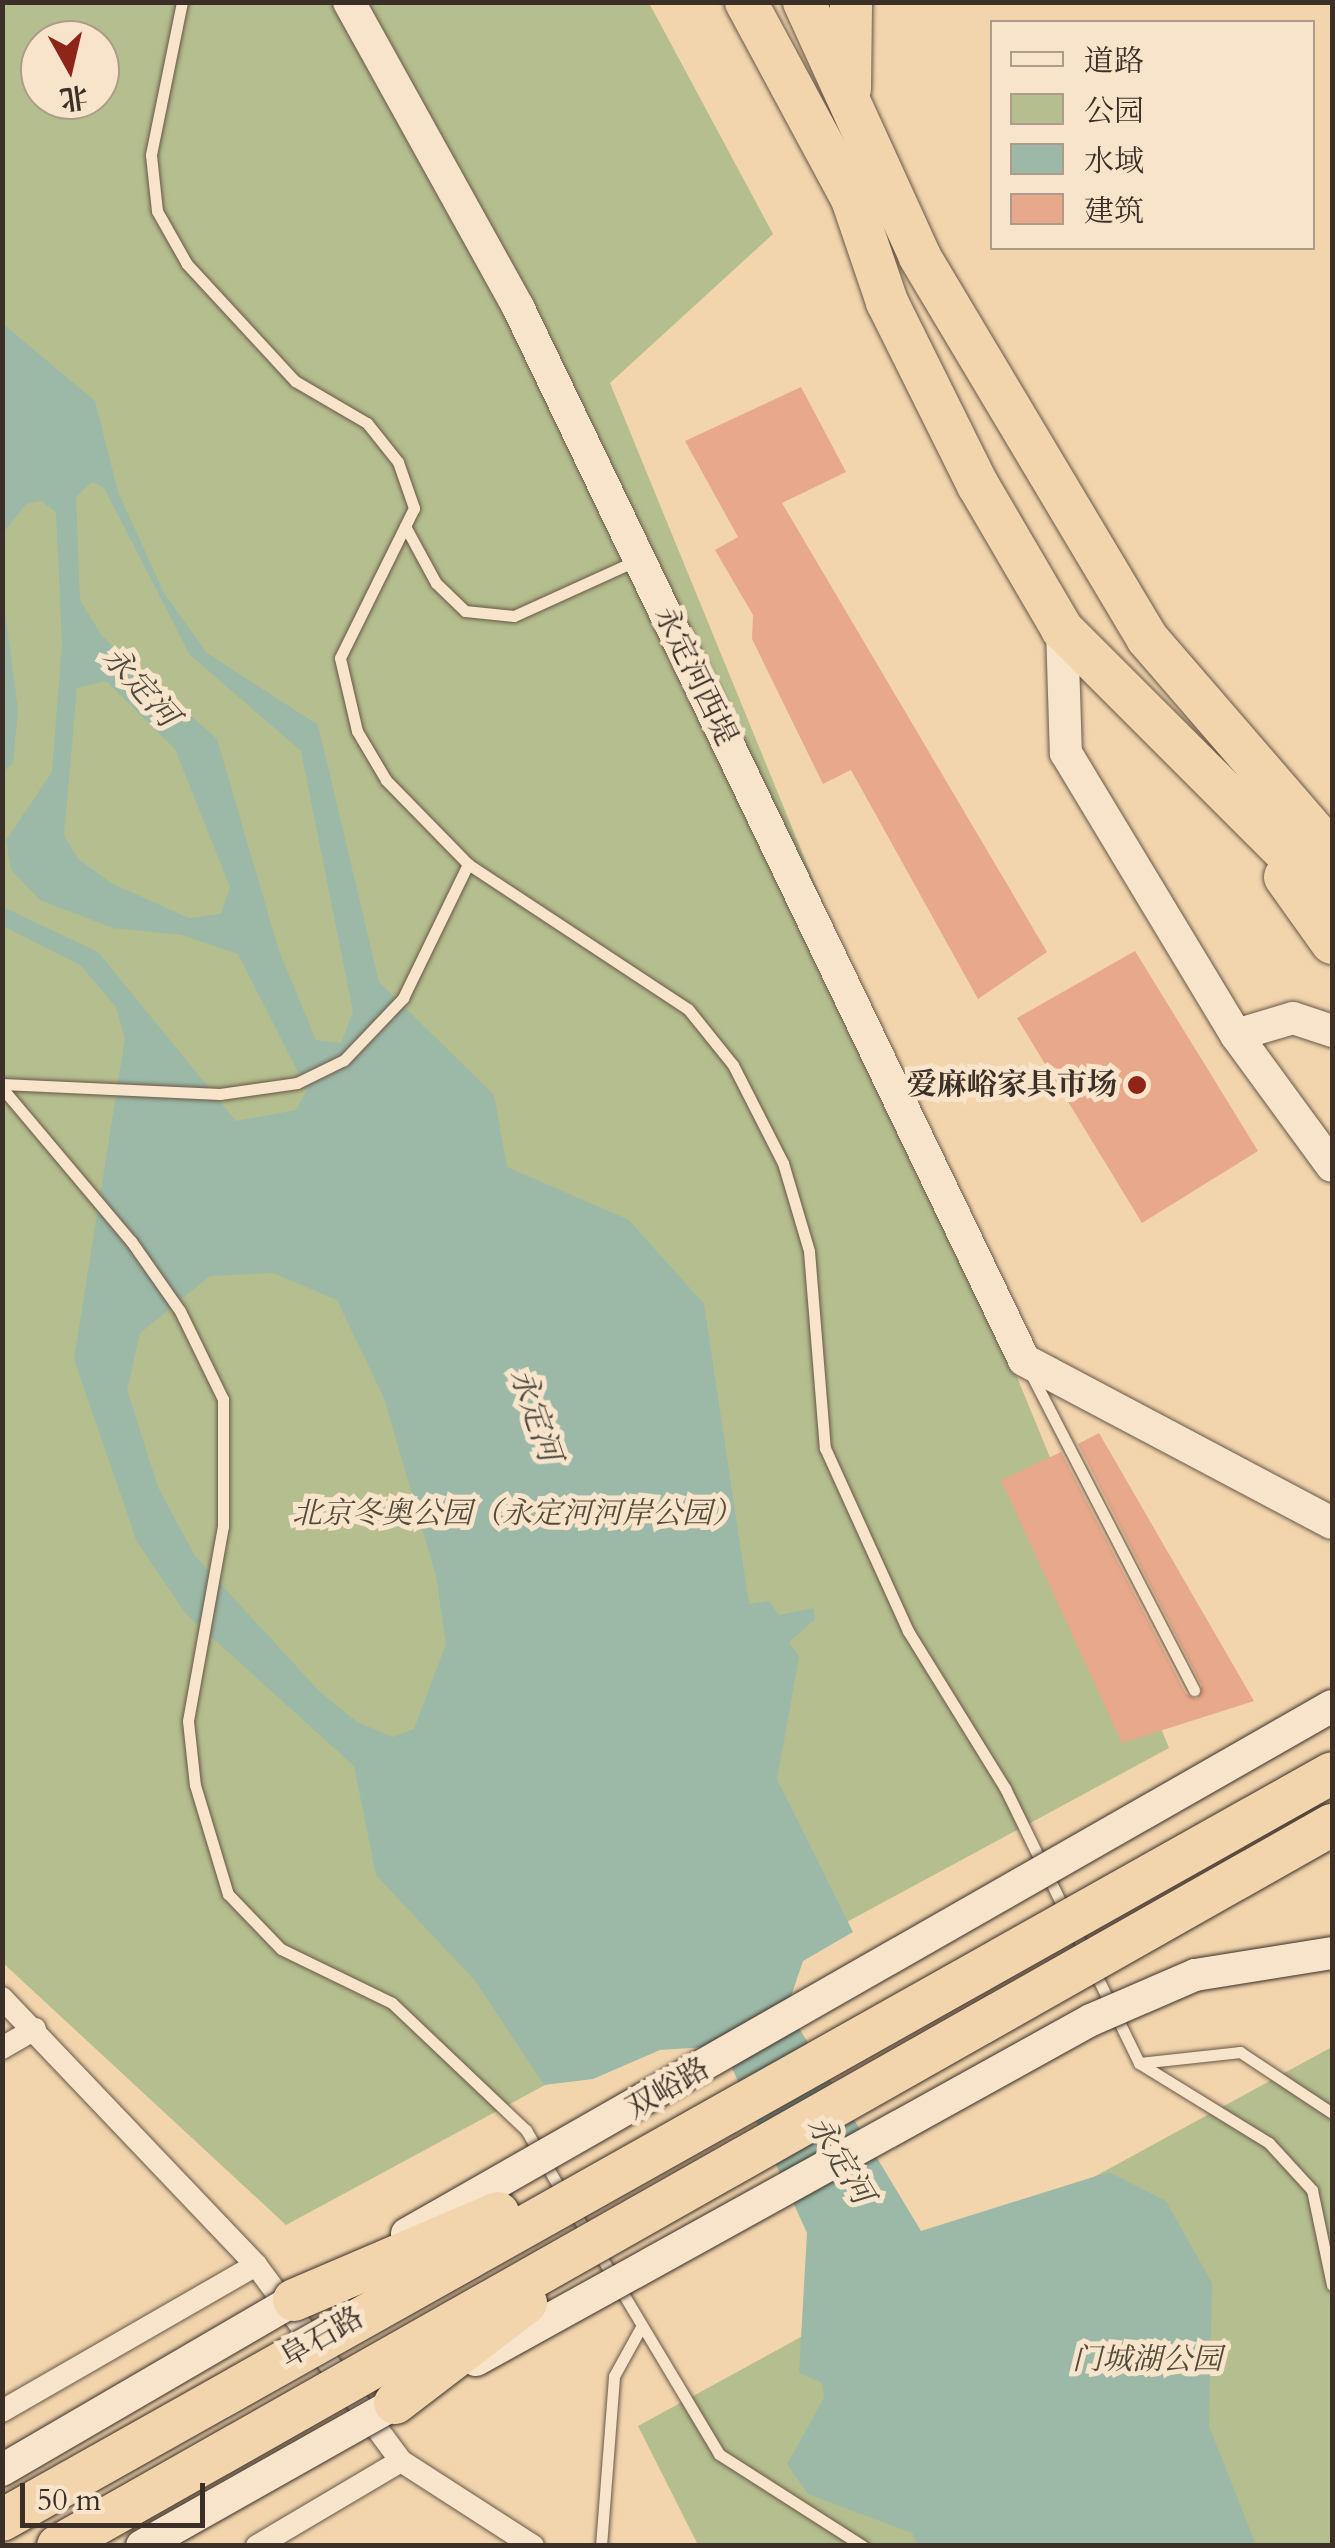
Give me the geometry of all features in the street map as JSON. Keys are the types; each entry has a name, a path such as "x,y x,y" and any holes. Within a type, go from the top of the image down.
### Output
{"highway":[{"path":"746,2 852,200"},
{"path":"784,2 888,302 978,485 1062,629 1332,852"},
{"path":"804,2 920,257 1146,638 1236,775 1332,944"},
{"path":"851,104 852,2"},
{"path":"1236,775 1332,822"},
{"path":"1236,775 1332,899"},
{"name":"双峪路","path":"642,2156 1323,1775"},
{"path":"394,2404 607,2236 1323,1833"},
{"path":"294,2300 642,2156"},
{"name":"阜石路","path":"2,2520 642,2156"},
{"name":"阜石路","path":"58,2546 607,2236"}],"street":[{"name":"永定河西堤","path":"349,2 518,307 1024,1360"},
{"path":"1062,629 1066,753 1236,1035 1332,1166"},
{"path":"1236,1035 1293,1018 1332,1031"},
{"path":"1024,1360 1332,1523"},
{"name":"双峪路","path":"2,2470 1332,1706"},
{"path":"142,2546 1092,2020 1195,1975 1332,1952"},
{"path":"2,1998 256,2265 401,2461 533,2546"},
{"path":"2,2048 35,2030"},
{"path":"2,2411 256,2265"},
{"path":"257,2546 401,2461"}],"lane":[{"path":"182,2 150,155 157,212 187,264 295,381 367,424 398,462 414,508 340,658 342,686 386,780 468,864 688,1010 733,1065 783,1163 808,1251 818,1415 846,1504 908,1630 1005,1788 1139,2063 1269,2143 1312,2190 1332,2285"},
{"path":"405,526 436,583 465,611 514,616 639,559"},
{"path":"2,1086 220,1094 297,1083 344,1060 403,998 468,864"},
{"path":"2,1086 180,1311 222,1399 223,1526 188,1721 195,1785 228,1894 280,1949 392,2003 526,2130 719,2454 864,2546"},
{"path":"1024,1360 1194,1690"},
{"path":"1139,2063 1240,2052 1332,2112"},
{"path":"600,2546 614,2376 641,2327"}],"green space":[{"name":"北京冬奥公园（永定河河岸公园）","path":"2,3 649,3 773,234 610,383 1169,1748 286,2225 3,1963"},
{"name":"门城湖公园","path":"1332,2047 1332,2545 698,2545 638,2426"}],"water":[{"name":"永定河","path":"3,324 95,401 118,492 164,593 207,653 318,725 379,982 494,1095 507,1167 629,1220 704,1304 749,1604 769,1601 779,1615 813,1608 815,1619 789,1642 799,1657 777,1779 853,1932 803,1961 787,2008 921,2231 1109,2172 1166,2201 1212,2283 1209,2426 1256,2545 918,2545 912,2533 808,2494 787,2464 824,2398 822,2383 799,2373 807,2233 722,2046 660,2050 593,2079 544,2085 476,1982 376,1875 354,1766 186,1614 137,1542 74,1359 125,1039 116,1007 80,965 3,926 3,907 98,952 236,1121 296,1110 307,1090 238,954 182,935 113,928 40,900 11,870 6,840 52,772 62,644 56,512 41,501 26,504 3,533","holes":["92,482 104,488 190,655 301,751 353,1012 341,1043 316,1040 279,951 217,739 102,636 80,600 76,497","106,681 175,749 230,887 221,914 189,918 113,884 78,859 64,835 77,688","273,1273 337,1300 384,1398 436,1576 446,1644 414,1729 393,1737 357,1722 319,1691 195,1556 158,1487 127,1390 140,1333 210,1276"]},
{"path":"3,597 18,710 13,763 3,772"}],"building":[{"path":"801,387 846,472 782,503 1047,952 978,999 851,770 823,784 752,639 753,615 715,550 738,537 685,441"},
{"name":"爱麻峪家具市场","path":"1135,951 1258,1151 1142,1223 1017,1018"},
{"path":"1099,1433 1254,1701 1122,1743 1001,1480 1061,1452 1186,1694 1197,1699 1202,1686 1078,1444"}],"place":[{"name":"爱麻峪家具市场","path":"1137,1085"}]}
